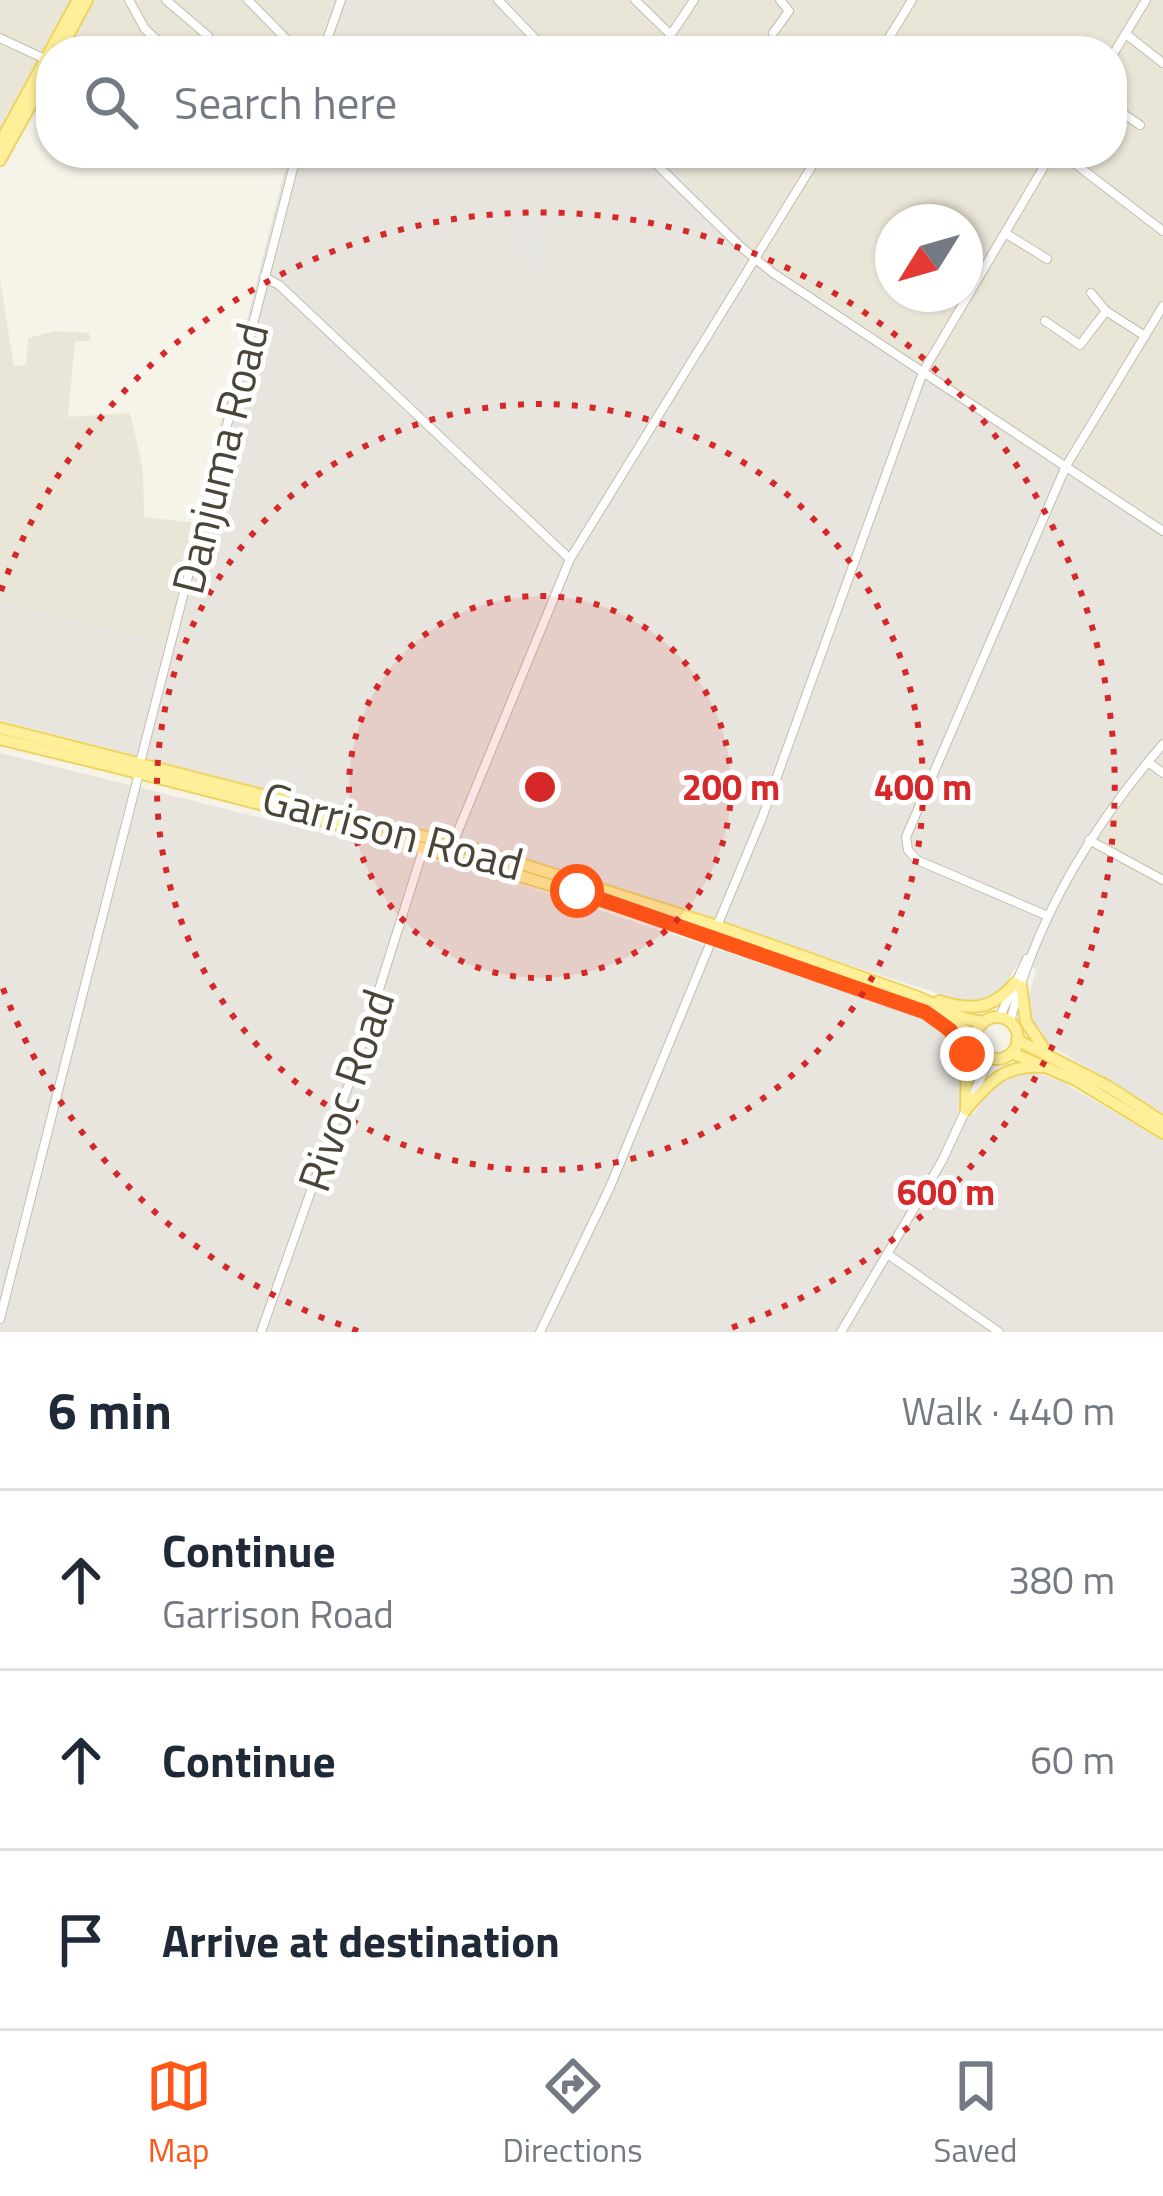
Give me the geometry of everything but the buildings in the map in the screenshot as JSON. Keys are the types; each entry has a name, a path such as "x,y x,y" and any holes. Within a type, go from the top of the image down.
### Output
{"main road":[{"path":"61,36 78,0"},
{"path":"68,36 88,0"},
{"path":"1,139 36,83"},
{"path":"0,160 36,88"},
{"name":"Garrison Road","path":"0,728 715,931 925,1012 976,1038"},
{"name":"Garrison Road","path":"0,739 453,844 983,1022"},
{"path":"918,997 977,1009 1018,985 1029,1031 1050,1063"},
{"path":"925,1012 950,1030 967,1054 966,1110"},
{"path":"1163,1122 1109,1087 1050,1063 1012,1053 990,1058 978,1048 976,1038 983,1022 1004,1020 1017,1040 1050,1063 1163,1133"},
{"path":"1012,1053 1017,1040"},
{"path":"966,1110 998,1075 1050,1063"}],"street":[{"path":"129,0 153,36"},
{"path":"166,0 208,36"},
{"path":"248,0 283,36"},
{"path":"328,36 341,0"},
{"path":"498,0 533,36"},
{"path":"635,0 671,35 694,0"},
{"path":"773,33 789,11 780,0"},
{"path":"890,36 912,0"},
{"path":"1146,0 1127,34 1163,63"},
{"path":"0,38 36,58"},
{"path":"1127,116 1140,125"},
{"name":"Danjuma Road","path":"0,1319 293,168"},
{"path":"661,168 754,258 1163,531"},
{"path":"453,844 571,559 811,168"},
{"path":"540,1332 610,1187 762,818 923,372 1046,168"},
{"path":"1077,168 1163,231"},
{"path":"1005,233 1047,260"},
{"path":"264,277 294,298 571,559"},
{"path":"1091,293 1106,311 1145,336"},
{"path":"1048,916 917,860 908,850 906,837 1066,466 1163,306"},
{"path":"1045,321 1080,345 1106,311"},
{"path":"1004,1020 1048,916 1089,840 1163,744"},
{"path":"1148,762 1163,773"},
{"path":"1089,840 1163,880"},
{"name":"Rivoc Road","path":"261,1332 351,1078 424,847"},
{"path":"841,1332 942,1161 990,1058"},
{"path":"889,1256 998,1332"}],"shaded area":[{"path":"0,0 332,0 322,36 36,36 36,107 17,100 0,133"},
{"path":"332,0 510,0 545,36 322,36"},
{"path":"510,0 1163,0 1163,522 1063,462 768,262 674,168 1127,168 1127,36 545,36"},
{"path":"285,168 674,168 768,262 1063,462 1163,522 1163,755 1091,847 1163,888 1163,1113 1043,1041 1031,1022 1028,1000 1036,969 1020,961 999,994 971,1004 472,843 0,720 0,602 165,643"},
{"path":"522,234 546,244 537,262 513,250"},
{"path":"0,279 14,366 26,365 28,338 56,331 89,333 90,341 75,341 68,417 130,413 143,470 144,517 196,523 165,644 0,602"},
{"path":"0,753 496,876 915,1015 946,1032 960,1050 966,1065 958,1107 973,1115 988,1093 1011,1074 1034,1072 1062,1082 1163,1141 1163,1332 0,1332"},
{"path":"1163,755 1163,888 1091,847"}],"route":[{"path":"577,891 925,1012 950,1030 967,1054"}]}
